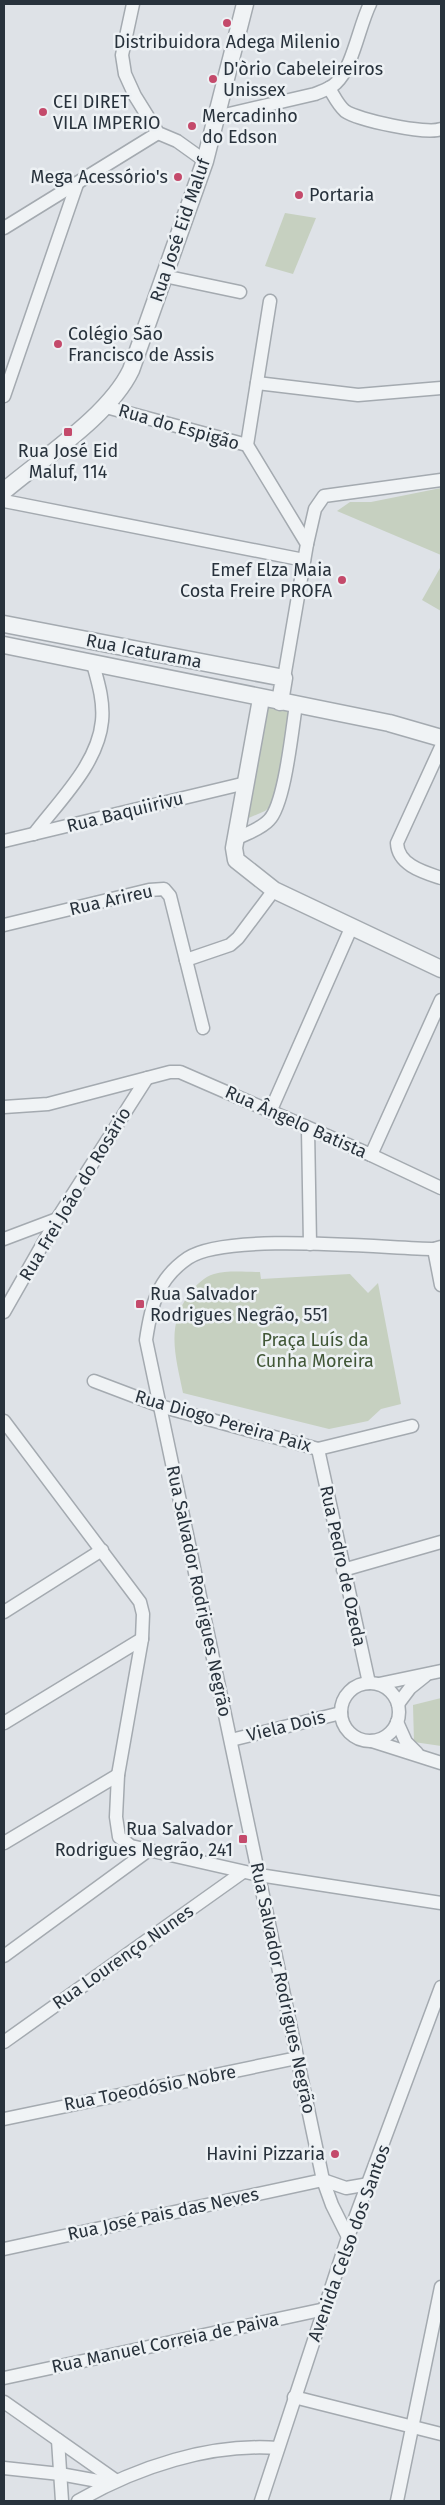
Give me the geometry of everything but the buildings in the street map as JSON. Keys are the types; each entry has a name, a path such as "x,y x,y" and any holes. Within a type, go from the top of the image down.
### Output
{"street":[{"path":"133,4 122,55 125,74 149,122 158,133 177,141 205,161"},
{"name":"Rua José Eid Maluf","path":"4,491 106,407 122,388 131,370 205,161 245,4"},
{"path":"216,117 315,94 333,85 344,72 362,20 370,4"},
{"path":"333,85 337,102 352,115 410,129 430,132 441,129"},
{"path":"4,228 158,133"},
{"path":"4,396 77,184"},
{"path":"164,276 240,292"},
{"path":"247,445 270,301"},
{"path":"257,382 358,395 441,388"},
{"name":"Rua do Espigão","path":"106,407 247,445 307,544"},
{"path":"236,838 262,826 270,820 276,810 285,772 288,704 284,678 304,560 315,509 324,496 441,480"},
{"path":"4,502 304,560"},
{"name":"Rua Icaturama","path":"4,624 284,678"},
{"name":"Rua Icaturama","path":"4,645 261,699 389,723 441,738"},
{"path":"34,834 87,764 97,744 102,721 102,700 93,664"},
{"path":"261,699 236,838 234,854 239,865 274,890 441,969"},
{"path":"441,747 400,833 397,848 409,864 441,878"},
{"name":"Rua Baquiirivu","path":"4,841 246,783"},
{"name":"Rua Arireu","path":"4,925 149,890 164,889 170,896 203,1028"},
{"path":"186,960 230,945 238,938 274,890"},
{"path":"270,1112 352,926"},
{"path":"371,1155 441,1000"},
{"name":"Rua Ângelo Batista","path":"4,1107 48,1104 170,1072 180,1072 371,1155 441,1188"},
{"name":"Rua Frei João do Rosário","path":"4,1312 57,1220 147,1078"},
{"path":"308,1129 310,1244"},
{"path":"4,1239 57,1220"},
{"name":"Rua Salvador Rodrigues Negrão","path":"348,2237 323,2180 146,1340 150,1310 159,1288 174,1269 188,1258 220,1246 310,1244 438,1248"},
{"path":"438,1248 441,1285"},
{"name":"Rua Diogo Pereira Paix","path":"94,1382 160,1406 318,1449 412,1426"},
{"path":"4,1421 140,1602 143,1614 142,1639 118,1774 116,1830 119,1836 131,1846 243,1872 441,1903"},
{"name":"Rua Pedro de Ozeda","path":"318,1449 343,1570 374,1683"},
{"path":"343,1570 441,1542"},
{"path":"5,1609 102,1550"},
{"path":"4,1723 142,1639"},
{"path":"435,1672 355,1687 344,1698 341,1713 350,1733 364,1740 441,1763"},
{"path":"419,1755 406,1742 397,1722 398,1704 410,1688 435,1672"},
{"path":"374,1683 388,1689 398,1704"},
{"name":"Viela Dois","path":"231,1740 341,1713"},
{"path":"371,1741 386,1736 397,1722"},
{"path":"4,1843 118,1774"},
{"path":"4,1956 149,1850"},
{"name":"Rua Lourenço Nunes","path":"4,2042 243,1872"},
{"name":"Avenida Celso dos Santos","path":"261,2501 348,2237 438,2008 441,1987"},
{"name":"Rua Toeodósio Nobre","path":"4,2119 298,2058"},
{"path":"323,2180 346,2188 369,2184"},
{"name":"Rua José Pais das Neves","path":"4,2249 323,2180"},
{"path":"397,2501 441,2288"},
{"name":"Rua Manuel Correia de Paiva","path":"4,2378 325,2309"},
{"path":"294,2397 441,2434"},
{"path":"4,2402 58,2440 112,2482"},
{"path":"58,2440 62,2501"},
{"path":"78,2501 112,2482 169,2463 236,2447 278,2448"},
{"path":"4,2468 112,2482"}],"green space":[{"path":"285,213 316,218 293,274 265,266"},
{"path":"441,488 441,555 337,511 350,502 371,502"},
{"path":"441,568 441,611 422,600"},
{"path":"264,704 293,709 284,765 272,805 265,811 244,820"},
{"name":"Praça Luís da Cunha Moreira","path":"260,1272 261,1279 350,1274 368,1293 378,1283 401,1404 381,1409 368,1421 329,1429 183,1393 175,1342 177,1317 182,1305 200,1282 214,1274"},
{"path":"441,1698 441,1746 414,1742 413,1705"}],"place":[{"name":"Distribuidora Adega Milenio","path":"227,23"},
{"name":"D'òrio Cabeleireiros Unissex","path":"213,79"},
{"name":"CEI DIRET VILA IMPERIO","path":"43,112"},
{"name":"Mercadinho do Edson","path":"192,126"},
{"name":"Mega Acessório's","path":"178,177"},
{"name":"Portaria","path":"299,195"},
{"name":"Colégio São Francisco de Assis","path":"58,344"},
{"name":"Rua José Eid Maluf, 114","path":"68,432"},
{"name":"Emef Elza Maia Costa Freire PROFA","path":"342,580"},
{"name":"Rua Salvador Rodrigues Negrão, 551","path":"140,1304"},
{"name":"Rua Salvador Rodrigues Negrão, 241","path":"243,1839"},
{"name":"Havini Pizzaria","path":"335,2154"}]}
